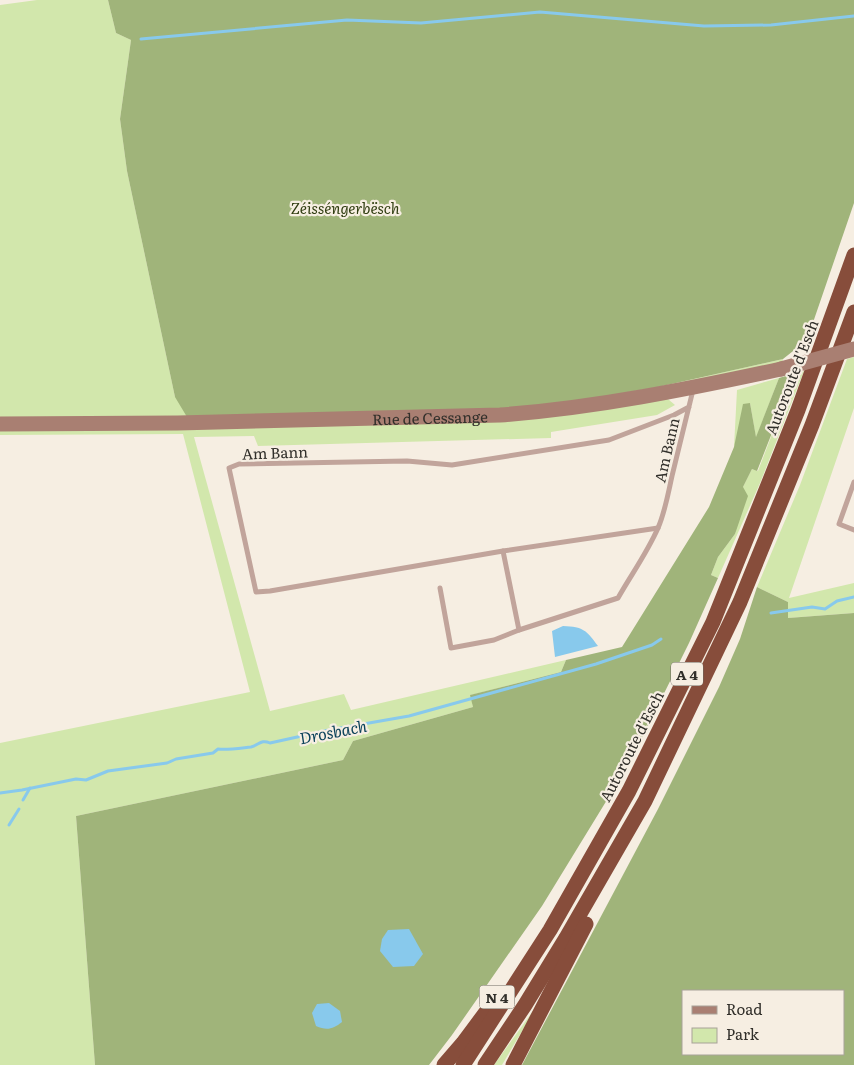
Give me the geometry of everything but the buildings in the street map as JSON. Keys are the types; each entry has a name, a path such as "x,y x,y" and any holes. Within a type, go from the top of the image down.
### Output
{"highway":[{"name":"Autoroute d'Esch","path":"463,1065 550,930 629,791 712,622 798,410 854,255"},
{"name":"A 4","path":"485,1065 566,938 645,801 728,628 812,425 854,312"},
{"name":"A 4","path":"513,1065 712,685 728,628"},
{"name":"N 4","path":"444,1065 550,930"}],"main road":[{"name":"Rue de Cessange","path":"0,424 178,423 500,415 553,411 693,388 781,369 854,349"}],"lane":[{"name":"Am Bann","path":"440,588 450,648 494,640 618,598 658,528 664,513 693,388"},
{"name":"Am Bann","path":"658,528 503,551 256,592 229,468 239,464 397,461 452,465 609,440 674,415 689,407"},
{"path":"854,482 838,524 854,530"},
{"path":"503,551 519,630"}],"green space":[{"path":"37,0 108,0 116,33 131,40 120,119 127,171 175,397 658,387 783,359 781,369 662,394 675,405 657,415 551,432 551,438 258,446 254,436 194,437 270,711 344,694 351,710 566,660 561,672 471,695 473,707 353,741 343,760 76,816 95,1065 0,1065 0,743 250,692 183,434 0,435 0,5"},
{"name":"Zéisséngerbësch","path":"108,0 854,0 854,203 807,340 783,359 658,387 553,405 499,410 187,417 175,397 127,171 120,119 131,40 116,33"},
{"path":"854,357 854,408 789,598 854,583 854,613 788,618 788,602 757,587 800,485 847,359"},
{"path":"804,371 760,483 718,578 711,575 718,557 735,534 743,487 752,469 758,471 790,387 789,375"},
{"path":"789,375 790,387 757,471 752,469 743,487 748,496 735,534 718,557 711,575 718,578 689,643 629,764 542,906 429,1065 95,1065 76,816 343,760 353,741 473,707 470,695 561,672 566,660 622,647 709,507 734,447 743,404 750,403 756,437 779,378"},
{"path":"779,378 756,438 750,403 734,447 737,390"},
{"path":"757,587 788,602 788,618 854,613 854,1065 522,1065 658,809 719,687 740,639"},
{"path":"538,1004 502,1065 494,1065"}],"water":[{"path":"563,626 584,630 598,646 555,657 552,631"},
{"path":"409,929 423,954 414,966 393,967 380,951 382,939 388,930"},
{"path":"329,1003 340,1011 342,1022 330,1028 316,1026 312,1013 317,1004"}],"waterway":[{"path":"141,39 347,20 421,23 540,12 704,26 771,25 854,16"},
{"name":"Drosbach","path":"771,613 812,607 825,609 837,601 854,597"},
{"name":"Drosbach","path":"0,793 76,779 86,780 108,771 167,763 176,759 213,753 218,749 251,747 262,742 270,743 329,730 409,716 596,664 652,645 661,639"},
{"path":"23,800 30,788"},
{"path":"9,825 19,809"}]}
